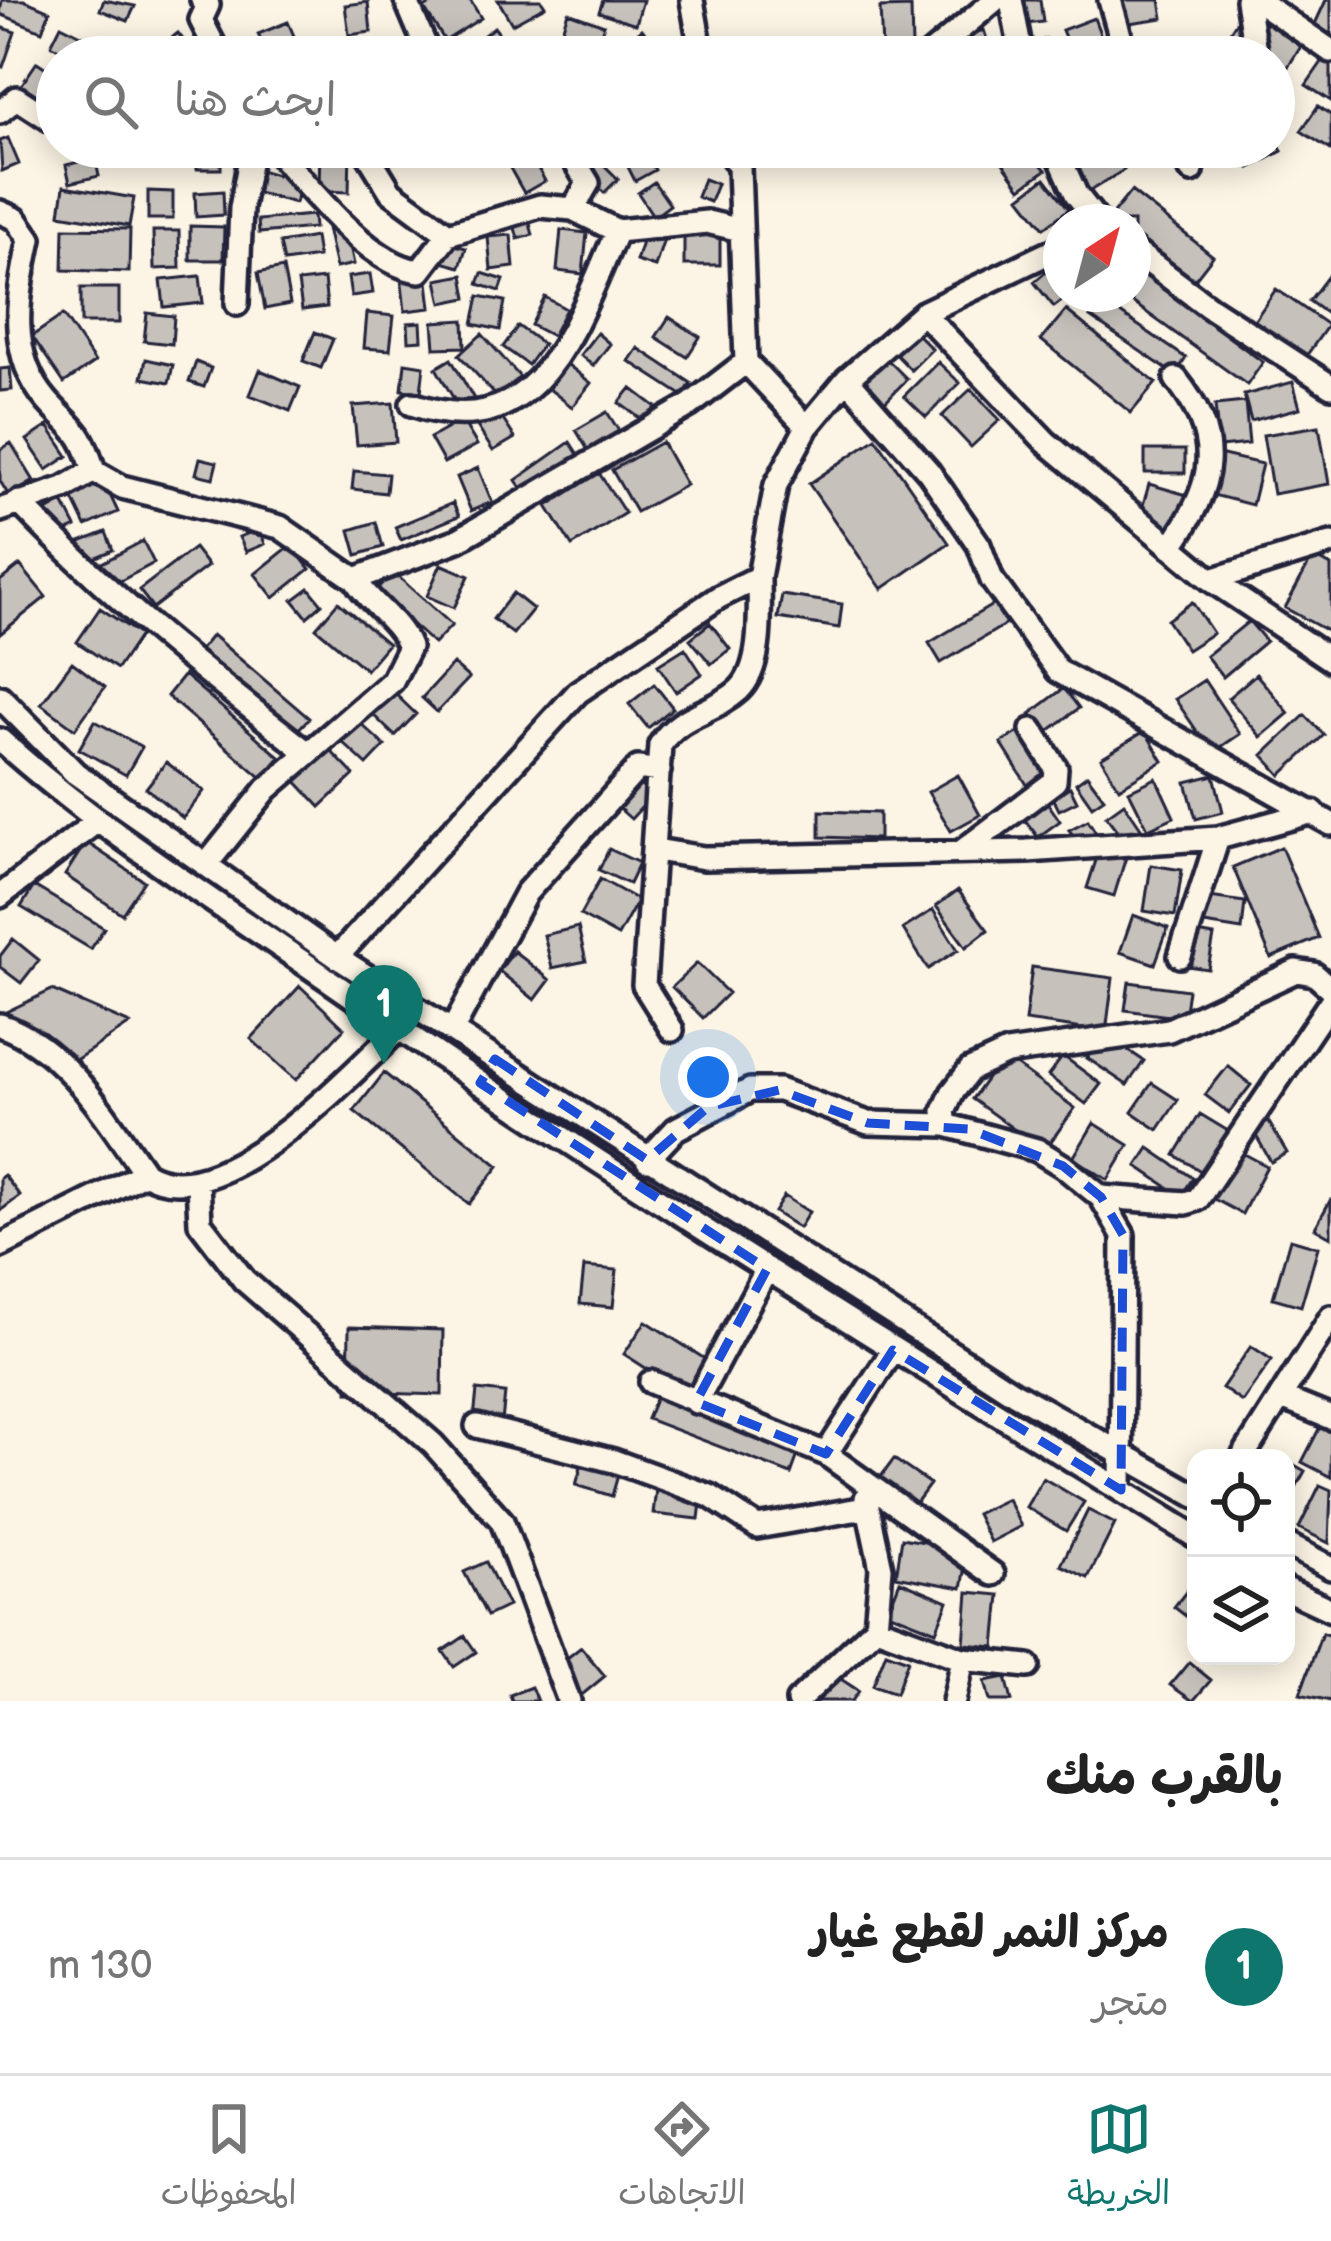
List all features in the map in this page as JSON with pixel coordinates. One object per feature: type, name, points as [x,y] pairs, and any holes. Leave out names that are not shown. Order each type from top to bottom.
[{"type":"street","points":[[202,0],[208,5],[201,20],[207,36]]},
{"type":"street","points":[[406,0],[421,36]]},
{"type":"street","points":[[692,0],[699,36]]},
{"type":"street","points":[[952,36],[995,0]]},
{"type":"street","points":[[1011,0],[1018,36]]},
{"type":"street","points":[[1110,0],[1120,36]]},
{"type":"street","points":[[1247,0],[1253,36]]},
{"type":"street","points":[[1257,0],[1331,51]]},
{"type":"street","points":[[0,112],[17,98],[36,110]]},
{"type":"street","points":[[237,304],[241,208],[248,168]]},
{"type":"street","points":[[292,168],[334,214],[402,269],[420,271],[448,234],[540,206],[573,209],[617,231],[707,221],[741,230]]},
{"type":"street","points":[[376,168],[391,192],[448,234]]},
{"type":"street","points":[[573,209],[589,183],[579,168]]},
{"type":"street","points":[[739,168],[746,362],[806,427]]},
{"type":"street","points":[[1064,168],[1084,204]]},
{"type":"street","points":[[1189,168],[1192,172]]},
{"type":"street","points":[[0,212],[16,219],[30,239],[15,314],[29,373],[48,401],[83,434],[94,471],[122,487],[280,527],[355,578],[365,598],[402,630],[409,647],[392,681],[267,789],[206,865]]},
{"type":"street","points":[[412,404],[445,416],[477,416],[516,398],[549,370],[571,338],[617,231]]},
{"type":"street","points":[[672,1030],[644,985],[660,745],[669,731],[737,692],[751,671],[760,619],[759,577],[776,485],[806,427],[847,379],[923,313],[1043,256]]},
{"type":"street","points":[[1151,263],[1327,387]]},
{"type":"street","points":[[923,313],[1015,413],[1171,548],[1210,580],[1331,659]]},
{"type":"street","points":[[355,578],[458,540],[690,405],[746,362]]},
{"type":"street","points":[[847,379],[929,472],[979,545],[992,580],[1058,671],[1322,818]]},
{"type":"street","points":[[1171,548],[1191,519],[1207,475],[1208,446],[1203,412],[1176,379]]},
{"type":"street","points":[[10,506],[64,488],[94,471]]},
{"type":"street","points":[[10,506],[166,643],[308,753]]},
{"type":"street","points":[[1210,580],[1331,543]]},
{"type":"street","points":[[337,957],[578,692],[719,597],[759,577]]},
{"type":"street","points":[[0,697],[75,773],[337,957],[1014,1393],[1187,1491]]},
{"type":"street","points":[[961,852],[1055,781],[1056,768],[1032,730]]},
{"type":"street","points":[[0,740],[96,822],[399,1029],[892,1350],[1187,1531]]},
{"type":"street","points":[[452,1031],[526,893],[638,768],[658,771]]},
{"type":"street","points":[[656,850],[704,858],[961,852],[1218,838],[1322,818]]},
{"type":"street","points":[[0,896],[96,822]]},
{"type":"street","points":[[1180,956],[1218,838]]},
{"type":"street","points":[[946,1125],[952,1093],[970,1070],[1007,1053],[1169,1030],[1296,971],[1315,974],[1331,989]]},
{"type":"street","points":[[1101,1197],[1186,1203],[1198,1199],[1331,1001]]},
{"type":"street","points":[[0,1025],[36,1045],[88,1091],[145,1173],[161,1183],[198,1182],[250,1159],[399,1029]]},
{"type":"street","points":[[480,1083],[495,1059]]},
{"type":"street","points":[[647,1160],[676,1129],[750,1090],[779,1090],[868,1123],[946,1125],[1037,1150],[1101,1197],[1123,1234],[1121,1490]]},
{"type":"street","points":[[0,1246],[145,1173]]},
{"type":"street","points":[[198,1182],[200,1222],[244,1280],[433,1444],[502,1522],[569,1701]]},
{"type":"street","points":[[696,1402],[767,1269]]},
{"type":"street","points":[[1248,1449],[1331,1317]]},
{"type":"street","points":[[826,1454],[892,1350]]},
{"type":"street","points":[[651,1382],[826,1454],[993,1574]]},
{"type":"street","points":[[1282,1398],[1331,1418]]},
{"type":"street","points":[[477,1426],[614,1461],[710,1496],[757,1527],[866,1508]]},
{"type":"street","points":[[798,1701],[876,1628],[880,1568],[866,1508],[872,1483]]},
{"type":"street","points":[[1295,1549],[1331,1568]]},
{"type":"street","points":[[1295,1593],[1331,1610]]},
{"type":"street","points":[[876,1628],[963,1659],[1028,1666]]},
{"type":"street","points":[[954,1701],[963,1659]]},
{"type":"highlighted area","points":[[495,1059],[647,1160],[708,1107],[779,1090],[868,1123],[969,1129],[1063,1166],[1101,1197],[1123,1235],[1121,1490],[893,1350],[826,1454],[696,1402],[767,1269],[480,1083]]},
{"type":"building","points":[[2,0],[24,0],[50,11],[42,31],[0,14]]},
{"type":"building","points":[[104,0],[135,6],[128,21],[100,10]]},
{"type":"building","points":[[438,0],[470,0],[481,18],[453,36],[442,36],[424,8]]},
{"type":"building","points":[[498,0],[541,0],[545,6],[512,24]]},
{"type":"building","points":[[603,0],[643,0],[636,24],[599,12]]},
{"type":"building","points":[[1014,0],[1040,0],[1043,22],[1017,25]]},
{"type":"building","points":[[1118,0],[1160,0],[1163,18],[1122,24]]},
{"type":"building","points":[[1326,0],[1331,0],[1331,34],[1314,26]]},
{"type":"building","points":[[368,2],[371,32],[349,35],[345,5]]},
{"type":"building","points":[[911,7],[912,36],[881,36],[880,8]]},
{"type":"building","points":[[1245,8],[1288,36],[1227,36]]},
{"type":"building","points":[[568,12],[604,25],[600,36],[561,33]]},
{"type":"building","points":[[1094,18],[1101,36],[1064,36],[1062,30]]},
{"type":"building","points":[[288,22],[294,36],[259,36]]},
{"type":"building","points":[[61,25],[83,36],[56,36]]},
{"type":"building","points":[[0,27],[15,32],[3,67],[0,65]]},
{"type":"building","points":[[1324,59],[1331,64],[1331,101],[1306,85]]},
{"type":"building","points":[[36,63],[36,106],[16,93]]},
{"type":"building","points":[[1318,106],[1331,115],[1331,150],[1301,131]]},
{"type":"building","points":[[8,138],[19,164],[2,171],[0,141]]},
{"type":"building","points":[[67,168],[97,168],[99,176],[70,183]]},
{"type":"building","points":[[320,168],[350,168],[349,192],[319,191]]},
{"type":"building","points":[[510,168],[538,168],[545,181],[524,193]]},
{"type":"building","points":[[591,168],[607,168],[618,179],[604,193],[585,174]]},
{"type":"building","points":[[628,168],[654,168],[655,170],[635,181]]},
{"type":"building","points":[[1007,168],[1046,170],[1021,188]]},
{"type":"building","points":[[1073,168],[1123,168],[1124,170],[1088,192]]},
{"type":"building","points":[[256,169],[301,182],[295,203],[250,191]]},
{"type":"building","points":[[1045,178],[1065,204],[1043,204],[1043,227],[1020,197]]},
{"type":"building","points":[[704,179],[717,184],[710,202],[697,197]]},
{"type":"building","points":[[654,182],[670,205],[654,217],[638,193]]},
{"type":"building","points":[[64,186],[134,198],[129,226],[60,214]]},
{"type":"building","points":[[148,191],[173,192],[173,219],[148,219]]},
{"type":"building","points":[[223,191],[224,215],[196,217],[195,193]]},
{"type":"building","points":[[1131,191],[1147,204],[1121,204]]},
{"type":"building","points":[[1151,207],[1213,256],[1189,287],[1151,257]]},
{"type":"building","points":[[526,209],[533,235],[518,239],[511,213]]},
{"type":"building","points":[[313,215],[314,228],[259,233],[258,220]]},
{"type":"building","points":[[648,223],[667,230],[655,267],[636,261]]},
{"type":"building","points":[[684,223],[720,223],[720,265],[684,265]]},
{"type":"building","points":[[345,224],[354,264],[336,268],[327,228]]},
{"type":"building","points":[[190,226],[224,227],[223,260],[190,260]]},
{"type":"building","points":[[64,228],[130,229],[129,272],[63,270]]},
{"type":"building","points":[[561,230],[587,233],[583,274],[557,271]]},
{"type":"building","points":[[153,231],[179,231],[180,268],[154,269]]},
{"type":"building","points":[[511,235],[514,267],[491,270],[488,237]]},
{"type":"building","points":[[315,237],[318,257],[284,262],[280,243]]},
{"type":"building","points":[[444,242],[466,248],[460,267],[438,261]]},
{"type":"building","points":[[283,268],[290,304],[265,309],[258,273]]},
{"type":"building","points":[[1331,272],[1331,317],[1309,301]]},
{"type":"building","points":[[427,273],[431,308],[405,311],[401,276]]},
{"type":"building","points":[[482,273],[504,280],[500,291],[478,284]]},
{"type":"building","points":[[370,274],[373,293],[351,296],[348,277]]},
{"type":"building","points":[[463,275],[467,298],[442,303],[437,280]]},
{"type":"building","points":[[200,276],[203,303],[164,307],[161,280]]},
{"type":"building","points":[[324,279],[327,307],[302,310],[298,282]]},
{"type":"building","points":[[1151,280],[1263,362],[1247,385],[1146,312],[1151,312]]},
{"type":"building","points":[[81,288],[119,288],[119,323],[81,323]]},
{"type":"building","points":[[1276,289],[1328,325],[1302,362],[1250,327]]},
{"type":"building","points":[[479,296],[505,301],[500,330],[473,324]]},
{"type":"building","points":[[545,297],[566,309],[552,336],[531,325]]},
{"type":"building","points":[[1068,312],[1156,383],[1131,413],[1041,340]]},
{"type":"building","points":[[1093,312],[1119,312],[1186,358],[1175,375],[1090,317]]},
{"type":"building","points":[[147,313],[174,316],[172,344],[144,341]]},
{"type":"building","points":[[367,313],[394,316],[390,350],[364,348]]},
{"type":"building","points":[[63,315],[95,362],[64,383],[32,336]]},
{"type":"building","points":[[669,317],[700,337],[687,357],[656,337]]},
{"type":"building","points":[[464,320],[465,347],[435,348],[433,322]]},
{"type":"building","points":[[421,322],[422,340],[409,341],[408,323]]},
{"type":"building","points":[[518,326],[543,344],[528,365],[503,347]]},
{"type":"building","points":[[909,326],[932,349],[911,370],[888,346]]},
{"type":"building","points":[[315,332],[333,339],[321,368],[303,361]]},
{"type":"building","points":[[597,333],[610,344],[593,366],[580,355]]},
{"type":"building","points":[[482,334],[520,377],[497,397],[459,355]]},
{"type":"building","points":[[871,343],[907,379],[875,412],[839,376]]},
{"type":"building","points":[[638,348],[691,383],[683,396],[629,361]]},
{"type":"building","points":[[146,359],[173,365],[169,383],[142,378]]},
{"type":"building","points":[[451,359],[474,399],[459,408],[436,368]]},
{"type":"building","points":[[563,361],[591,383],[572,407],[544,385]]},
{"type":"building","points":[[196,362],[211,368],[204,387],[189,382]]},
{"type":"building","points":[[938,362],[960,383],[926,417],[904,396]]},
{"type":"building","points":[[405,363],[424,366],[421,392],[402,390]]},
{"type":"building","points":[[10,368],[12,390],[0,391],[0,369]]},
{"type":"building","points":[[260,370],[300,387],[290,411],[250,395]]},
{"type":"building","points":[[1293,382],[1300,408],[1251,421],[1244,395]]},
{"type":"building","points":[[631,388],[656,407],[645,422],[619,403]]},
{"type":"building","points":[[971,389],[1000,420],[971,447],[942,416]]},
{"type":"building","points":[[490,400],[515,438],[493,451],[469,414]]},
{"type":"building","points":[[1245,402],[1249,444],[1219,447],[1215,405]]},
{"type":"building","points":[[393,403],[396,442],[357,445],[353,406]]},
{"type":"building","points":[[607,412],[619,431],[588,450],[576,430]]},
{"type":"building","points":[[462,420],[477,445],[444,463],[430,438]]},
{"type":"building","points":[[48,426],[68,456],[47,470],[27,440]]},
{"type":"building","points":[[1319,426],[1329,484],[1273,494],[1263,435]]},
{"type":"building","points":[[876,438],[949,543],[882,589],[809,484]]},
{"type":"building","points":[[570,442],[583,462],[529,499],[516,480]]},
{"type":"building","points":[[662,442],[686,485],[636,512],[612,470]]},
{"type":"building","points":[[11,443],[34,481],[9,496],[0,481],[0,450]]},
{"type":"building","points":[[1145,450],[1185,450],[1185,473],[1145,473]]},
{"type":"building","points":[[1219,454],[1262,464],[1252,505],[1209,494]]},
{"type":"building","points":[[200,458],[217,462],[213,478],[196,474]]},
{"type":"building","points":[[478,468],[492,502],[471,511],[457,477]]},
{"type":"building","points":[[354,471],[388,474],[386,493],[352,489]]},
{"type":"building","points":[[599,473],[625,513],[572,546],[547,506]]},
{"type":"building","points":[[103,480],[118,512],[86,526],[71,495]]},
{"type":"building","points":[[1149,484],[1187,495],[1177,530],[1139,519]]},
{"type":"building","points":[[63,502],[76,527],[58,536],[45,512]]},
{"type":"building","points":[[453,503],[459,516],[401,540],[395,527]]},
{"type":"building","points":[[376,522],[383,547],[357,555],[350,530]]},
{"type":"building","points":[[259,529],[265,544],[246,552],[239,537]]},
{"type":"building","points":[[106,532],[113,550],[87,561],[80,542]]},
{"type":"building","points":[[143,541],[154,563],[111,586],[100,564]]},
{"type":"building","points":[[291,545],[310,569],[274,598],[255,574]]},
{"type":"building","points":[[194,548],[208,566],[153,608],[139,590]]},
{"type":"building","points":[[1313,556],[1331,566],[1331,633],[1285,608]]},
{"type":"building","points":[[441,564],[469,576],[454,608],[427,596]]},
{"type":"building","points":[[20,565],[46,597],[0,634],[0,581]]},
{"type":"building","points":[[393,572],[452,625],[434,644],[375,591]]},
{"type":"building","points":[[309,588],[322,604],[307,617],[293,600]]},
{"type":"building","points":[[513,593],[533,609],[513,634],[493,619]]},
{"type":"building","points":[[782,595],[842,604],[839,628],[778,618]]},
{"type":"building","points":[[338,602],[388,644],[366,670],[316,628]]},
{"type":"building","points":[[1192,602],[1213,633],[1187,650],[1167,620]]},
{"type":"building","points":[[994,604],[1006,624],[941,663],[929,643]]},
{"type":"building","points":[[100,608],[140,635],[117,669],[77,642]]},
{"type":"building","points":[[1249,621],[1266,641],[1223,677],[1206,656]]},
{"type":"building","points":[[710,623],[730,649],[711,664],[690,639]]},
{"type":"building","points":[[212,635],[309,718],[295,733],[199,651]]},
{"type":"building","points":[[685,648],[702,674],[676,692],[658,665]]},
{"type":"building","points":[[72,662],[105,687],[75,729],[41,704]]},
{"type":"building","points":[[453,664],[469,678],[437,712],[422,698]]},
{"type":"building","points":[[1256,674],[1289,713],[1261,737],[1228,698]]},
{"type":"building","points":[[184,675],[280,757],[262,778],[167,696]]},
{"type":"building","points":[[1204,680],[1240,734],[1212,753],[1175,699]]},
{"type":"building","points":[[654,684],[673,708],[648,728],[629,704]]},
{"type":"building","points":[[388,687],[416,714],[395,736],[367,709]]},
{"type":"building","points":[[1064,688],[1079,708],[1045,734],[1030,714]]},
{"type":"building","points":[[1305,715],[1324,735],[1281,775],[1263,755]]},
{"type":"building","points":[[95,721],[142,747],[126,775],[79,749]]},
{"type":"building","points":[[358,721],[385,746],[367,765],[340,740]]},
{"type":"building","points":[[1024,729],[1052,773],[1029,788],[1001,743]]},
{"type":"building","points":[[1145,731],[1163,761],[1119,788],[1101,758]]},
{"type":"building","points":[[326,746],[354,775],[320,807],[293,778]]},
{"type":"building","points":[[166,762],[204,791],[183,818],[146,788]]},
{"type":"building","points":[[958,775],[980,815],[951,831],[928,792]]},
{"type":"building","points":[[1087,775],[1104,798],[1092,806],[1076,783]]},
{"type":"building","points":[[1214,775],[1223,812],[1196,819],[1186,782]]},
{"type":"building","points":[[1156,778],[1174,817],[1148,829],[1129,791]]},
{"type":"building","points":[[634,780],[652,796],[631,819],[613,803]]},
{"type":"building","points":[[1070,787],[1077,801],[1059,810],[1052,796]]},
{"type":"building","points":[[1047,802],[1060,821],[1038,837],[1024,819]]},
{"type":"building","points":[[1124,803],[1141,828],[1124,840],[1106,816]]},
{"type":"building","points":[[820,811],[879,813],[879,839],[820,837]]},
{"type":"building","points":[[1088,820],[1098,836],[1082,845],[1069,830]]},
{"type":"building","points":[[86,842],[144,881],[122,914],[65,875]]},
{"type":"building","points":[[1281,847],[1319,938],[1271,958],[1233,867]]},
{"type":"building","points":[[1100,848],[1126,857],[1114,896],[1087,888]]},
{"type":"building","points":[[609,849],[639,863],[629,884],[599,870]]},
{"type":"building","points":[[1151,865],[1182,870],[1175,916],[1144,911]]},
{"type":"building","points":[[600,879],[638,900],[618,936],[580,915]]},
{"type":"building","points":[[34,886],[104,928],[91,949],[21,907]]},
{"type":"building","points":[[958,890],[988,930],[966,947],[936,906]]},
{"type":"building","points":[[1202,896],[1245,902],[1242,930],[1198,923]]},
{"type":"building","points":[[933,910],[958,950],[928,969],[903,929]]},
{"type":"building","points":[[1133,915],[1168,928],[1155,964],[1120,952]]},
{"type":"building","points":[[578,927],[586,961],[552,968],[544,935]]},
{"type":"building","points":[[1192,932],[1214,936],[1208,969],[1187,966]]},
{"type":"building","points":[[13,939],[39,960],[21,983],[0,967],[0,956]]},
{"type":"building","points":[[514,951],[550,980],[535,1000],[499,971]]},
{"type":"building","points":[[697,963],[728,993],[703,1018],[672,987]]},
{"type":"building","points":[[1032,967],[1113,978],[1106,1032],[1025,1021]]},
{"type":"building","points":[[1129,982],[1188,990],[1184,1018],[1125,1010]]},
{"type":"building","points":[[300,986],[344,1028],[296,1080],[251,1039]]},
{"type":"building","points":[[52,990],[130,1024],[74,1061],[6,1012]]},
{"type":"building","points":[[1104,1034],[1144,1061],[1127,1085],[1087,1058]]},
{"type":"building","points":[[1003,1056],[1075,1108],[1044,1151],[972,1099]]},
{"type":"building","points":[[1063,1056],[1101,1084],[1086,1104],[1048,1076]]},
{"type":"building","points":[[1228,1066],[1251,1085],[1229,1113],[1205,1095]]},
{"type":"building","points":[[384,1073],[499,1166],[469,1204],[354,1111]]},
{"type":"building","points":[[1152,1083],[1178,1100],[1158,1130],[1132,1112]]},
{"type":"building","points":[[1200,1114],[1233,1134],[1207,1175],[1175,1155]]},
{"type":"building","points":[[1267,1119],[1287,1153],[1271,1162],[1251,1127]]},
{"type":"building","points":[[1094,1123],[1129,1145],[1108,1180],[1073,1158]]},
{"type":"building","points":[[1149,1148],[1193,1178],[1181,1196],[1137,1166]]},
{"type":"building","points":[[1237,1150],[1267,1166],[1242,1214],[1212,1198]]},
{"type":"building","points":[[4,1175],[20,1196],[0,1211],[0,1178]]},
{"type":"building","points":[[784,1196],[809,1212],[799,1228],[774,1212]]},
{"type":"building","points":[[1331,1199],[1331,1237],[1315,1228]]},
{"type":"building","points":[[1290,1239],[1318,1247],[1301,1306],[1273,1298]]},
{"type":"building","points":[[584,1267],[617,1270],[613,1307],[580,1304]]},
{"type":"building","points":[[646,1321],[708,1361],[686,1394],[624,1354]]},
{"type":"building","points":[[349,1327],[443,1330],[442,1395],[348,1392]]},
{"type":"building","points":[[1251,1346],[1272,1360],[1242,1402],[1222,1388]]},
{"type":"building","points":[[477,1390],[505,1393],[502,1422],[474,1419]]},
{"type":"building","points":[[656,1397],[799,1452],[791,1474],[647,1419]]},
{"type":"building","points":[[1320,1427],[1331,1432],[1331,1477],[1302,1462]]},
{"type":"building","points":[[894,1459],[930,1484],[913,1507],[877,1482]]},
{"type":"building","points":[[582,1464],[618,1475],[612,1496],[576,1485]]},
{"type":"building","points":[[1295,1465],[1305,1471],[1295,1489]]},
{"type":"building","points":[[1043,1478],[1084,1502],[1066,1531],[1026,1507]]},
{"type":"building","points":[[1320,1485],[1331,1490],[1329,1543],[1299,1528]]},
{"type":"building","points":[[656,1489],[702,1494],[699,1519],[653,1514]]},
{"type":"building","points":[[1007,1499],[1021,1526],[990,1542],[976,1514]]},
{"type":"building","points":[[1088,1510],[1115,1524],[1088,1578],[1061,1565]]},
{"type":"building","points":[[902,1538],[969,1550],[962,1588],[896,1576]]},
{"type":"building","points":[[486,1562],[508,1606],[487,1616],[464,1572]]},
{"type":"building","points":[[900,1581],[948,1601],[936,1631],[888,1612]]},
{"type":"building","points":[[1187,1590],[1187,1617],[1174,1607]]},
{"type":"building","points":[[968,1592],[1000,1595],[995,1647],[964,1644]]},
{"type":"building","points":[[1322,1633],[1331,1636],[1331,1701],[1300,1694]]},
{"type":"building","points":[[465,1636],[476,1652],[454,1667],[443,1651]]},
{"type":"building","points":[[581,1647],[605,1676],[577,1699],[552,1670]]},
{"type":"building","points":[[886,1652],[908,1660],[896,1693],[873,1685]]},
{"type":"building","points":[[1187,1664],[1211,1680],[1193,1701],[1170,1685]]},
{"type":"building","points":[[827,1670],[859,1691],[852,1701],[806,1701]]},
{"type":"building","points":[[1006,1677],[1012,1701],[990,1701],[985,1681]]},
{"type":"building","points":[[531,1687],[537,1701],[512,1701],[510,1695]]},
{"type":"place","name":"مركز النمر لقطع غيار","points":[[384,1064]]}]
